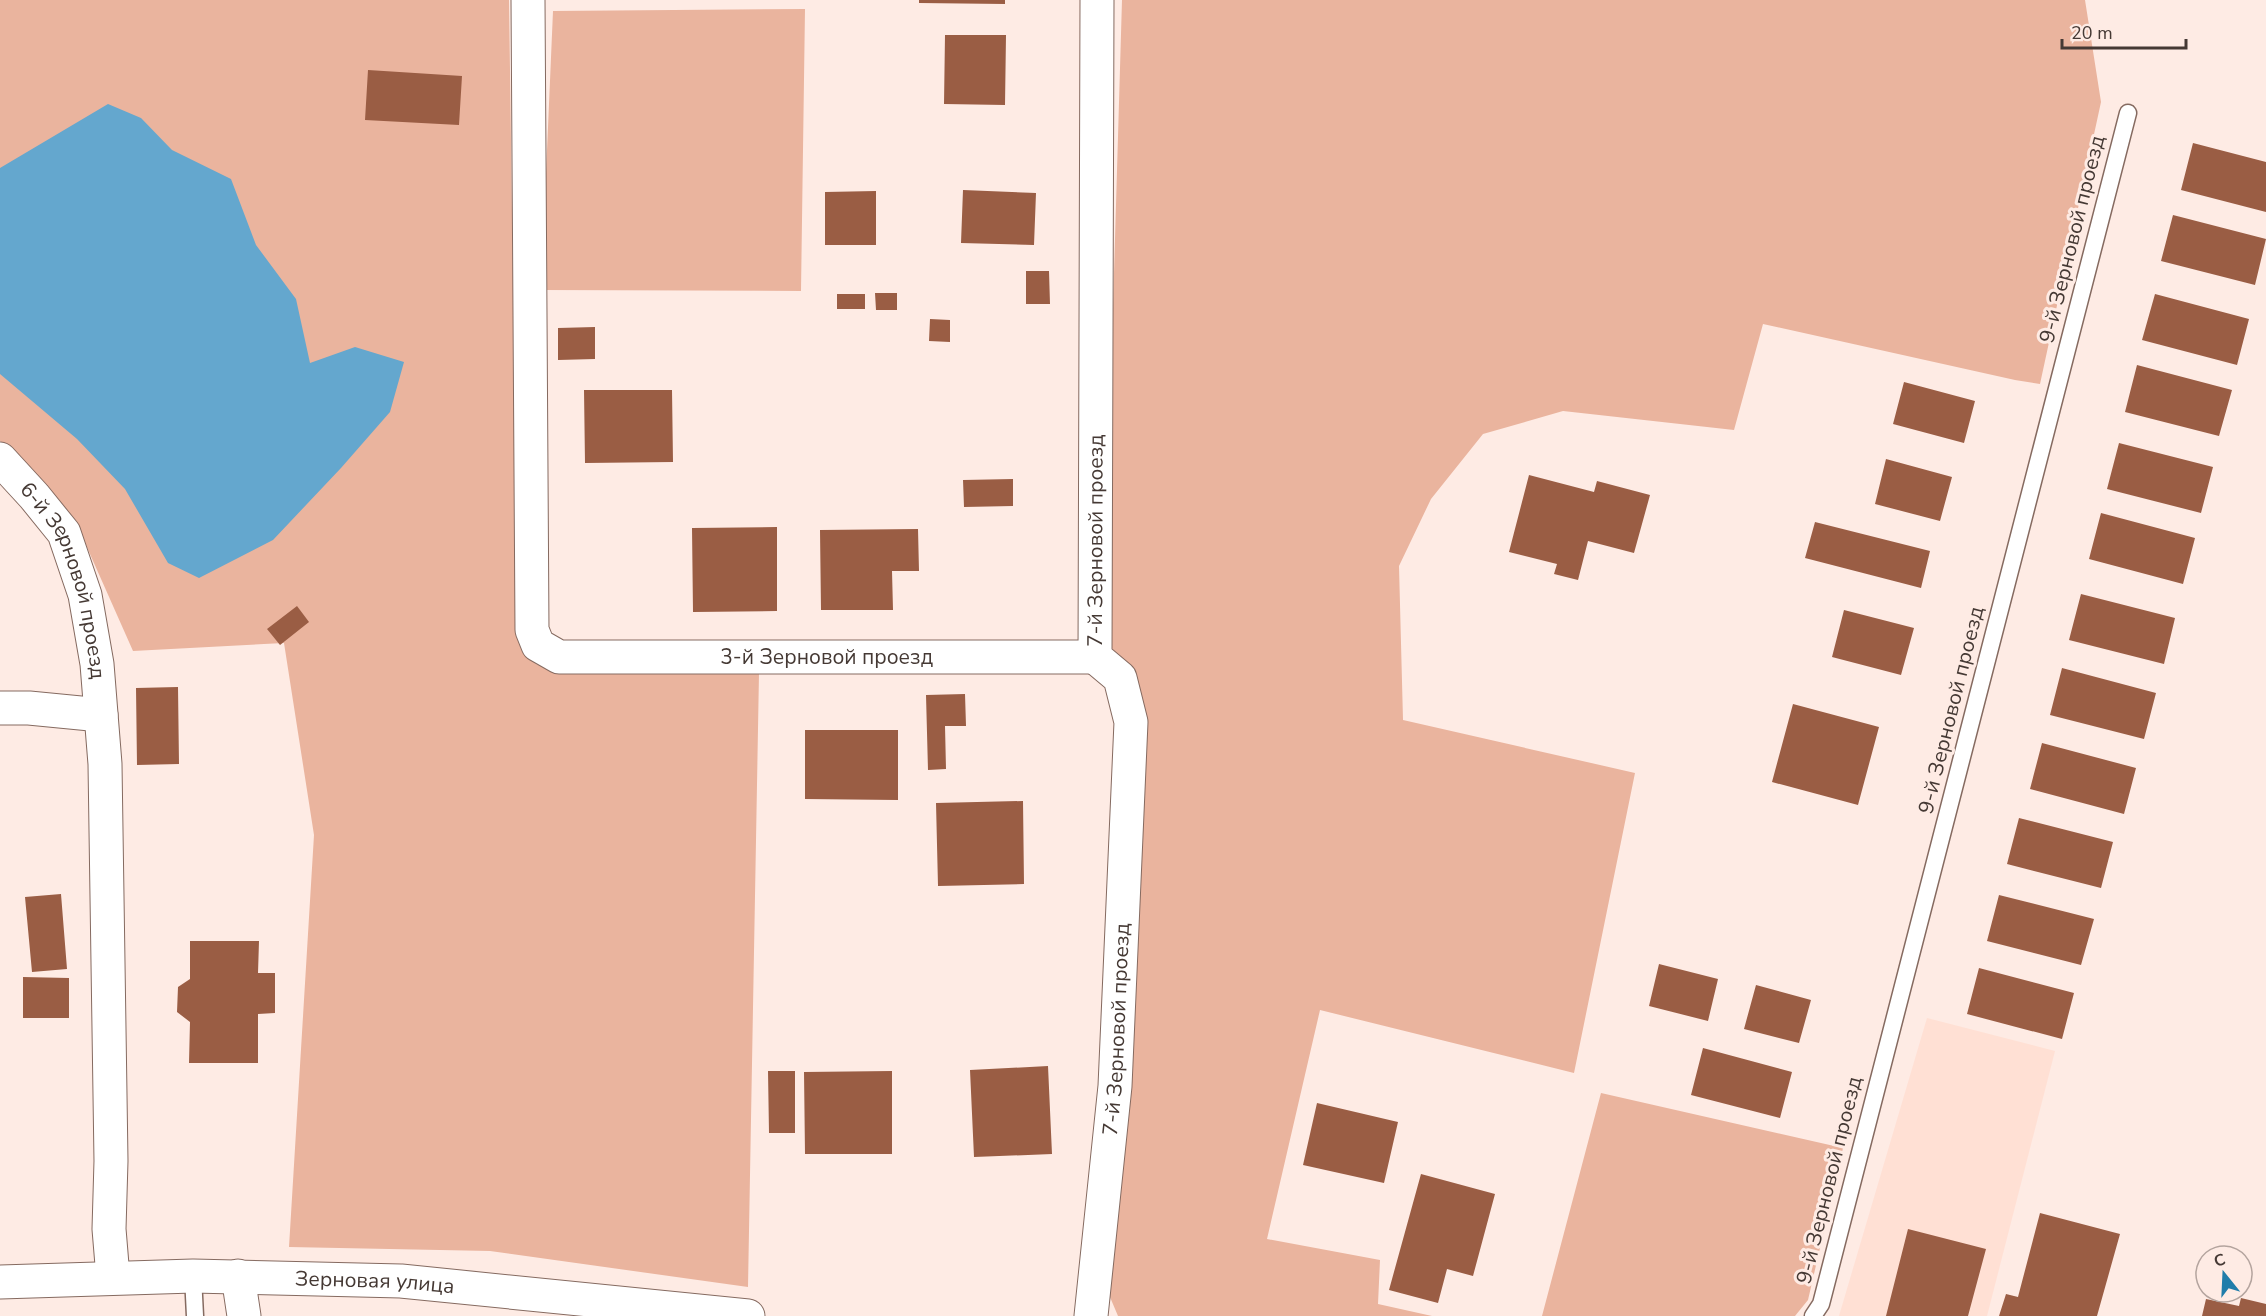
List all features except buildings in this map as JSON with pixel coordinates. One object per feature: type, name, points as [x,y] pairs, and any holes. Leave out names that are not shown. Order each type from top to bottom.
[{"type":"street","name":"3-й Зерновой проезд","points":[[528,0],[532,630],[538,645],[559,657],[1095,657]]},
{"type":"street","name":"7-й Зерновой проезд","points":[[1091,1316],[1115,1086],[1131,722],[1120,678],[1095,657],[1097,0]]},
{"type":"street","name":"6-й Зерновой проезд","points":[[0,459],[64,533],[86,596],[97,664],[105,764],[111,1161],[109,1229],[113,1277]]},
{"type":"street","points":[[0,708],[29,708],[101,715]]},
{"type":"street","name":"Зерновая улица","points":[[0,1282],[193,1276],[401,1281],[748,1316]]},
{"type":"street","points":[[238,1276],[244,1316]]},
{"type":"lane","name":"9-й Зерновой проезд","points":[[1813,1316],[1821,1304],[2128,113]]},
{"type":"lane","points":[[193,1276],[195,1316]]},
{"type":"shaded area","points":[[0,0],[509,0],[518,632],[536,664],[560,673],[759,673],[748,1287],[490,1251],[289,1247],[314,835],[284,643],[133,651],[78,527],[0,441]]},
{"type":"shaded area","points":[[1122,0],[2085,0],[2101,102],[2040,384],[1763,324],[1734,430],[1563,411],[1483,434],[1431,499],[1399,566],[1403,720],[1635,773],[1574,1073],[1320,1010],[1267,1239],[1380,1260],[1378,1304],[1432,1316],[1118,1316],[1107,1290],[1129,1083],[1147,718],[1131,670],[1109,649],[1111,376]]},
{"type":"shaded area","points":[[805,9],[801,291],[541,290],[553,11]]},
{"type":"shaded area","points":[[1927,1018],[2055,1051],[1987,1316],[1839,1316]]},
{"type":"shaded area","points":[[1601,1093],[1843,1148],[1808,1300],[1795,1316],[1542,1316]]},
{"type":"water","points":[[108,104],[141,118],[172,150],[231,179],[256,245],[296,299],[310,363],[355,347],[404,362],[390,412],[273,540],[199,578],[168,563],[125,489],[77,439],[0,374],[0,168]]}]
